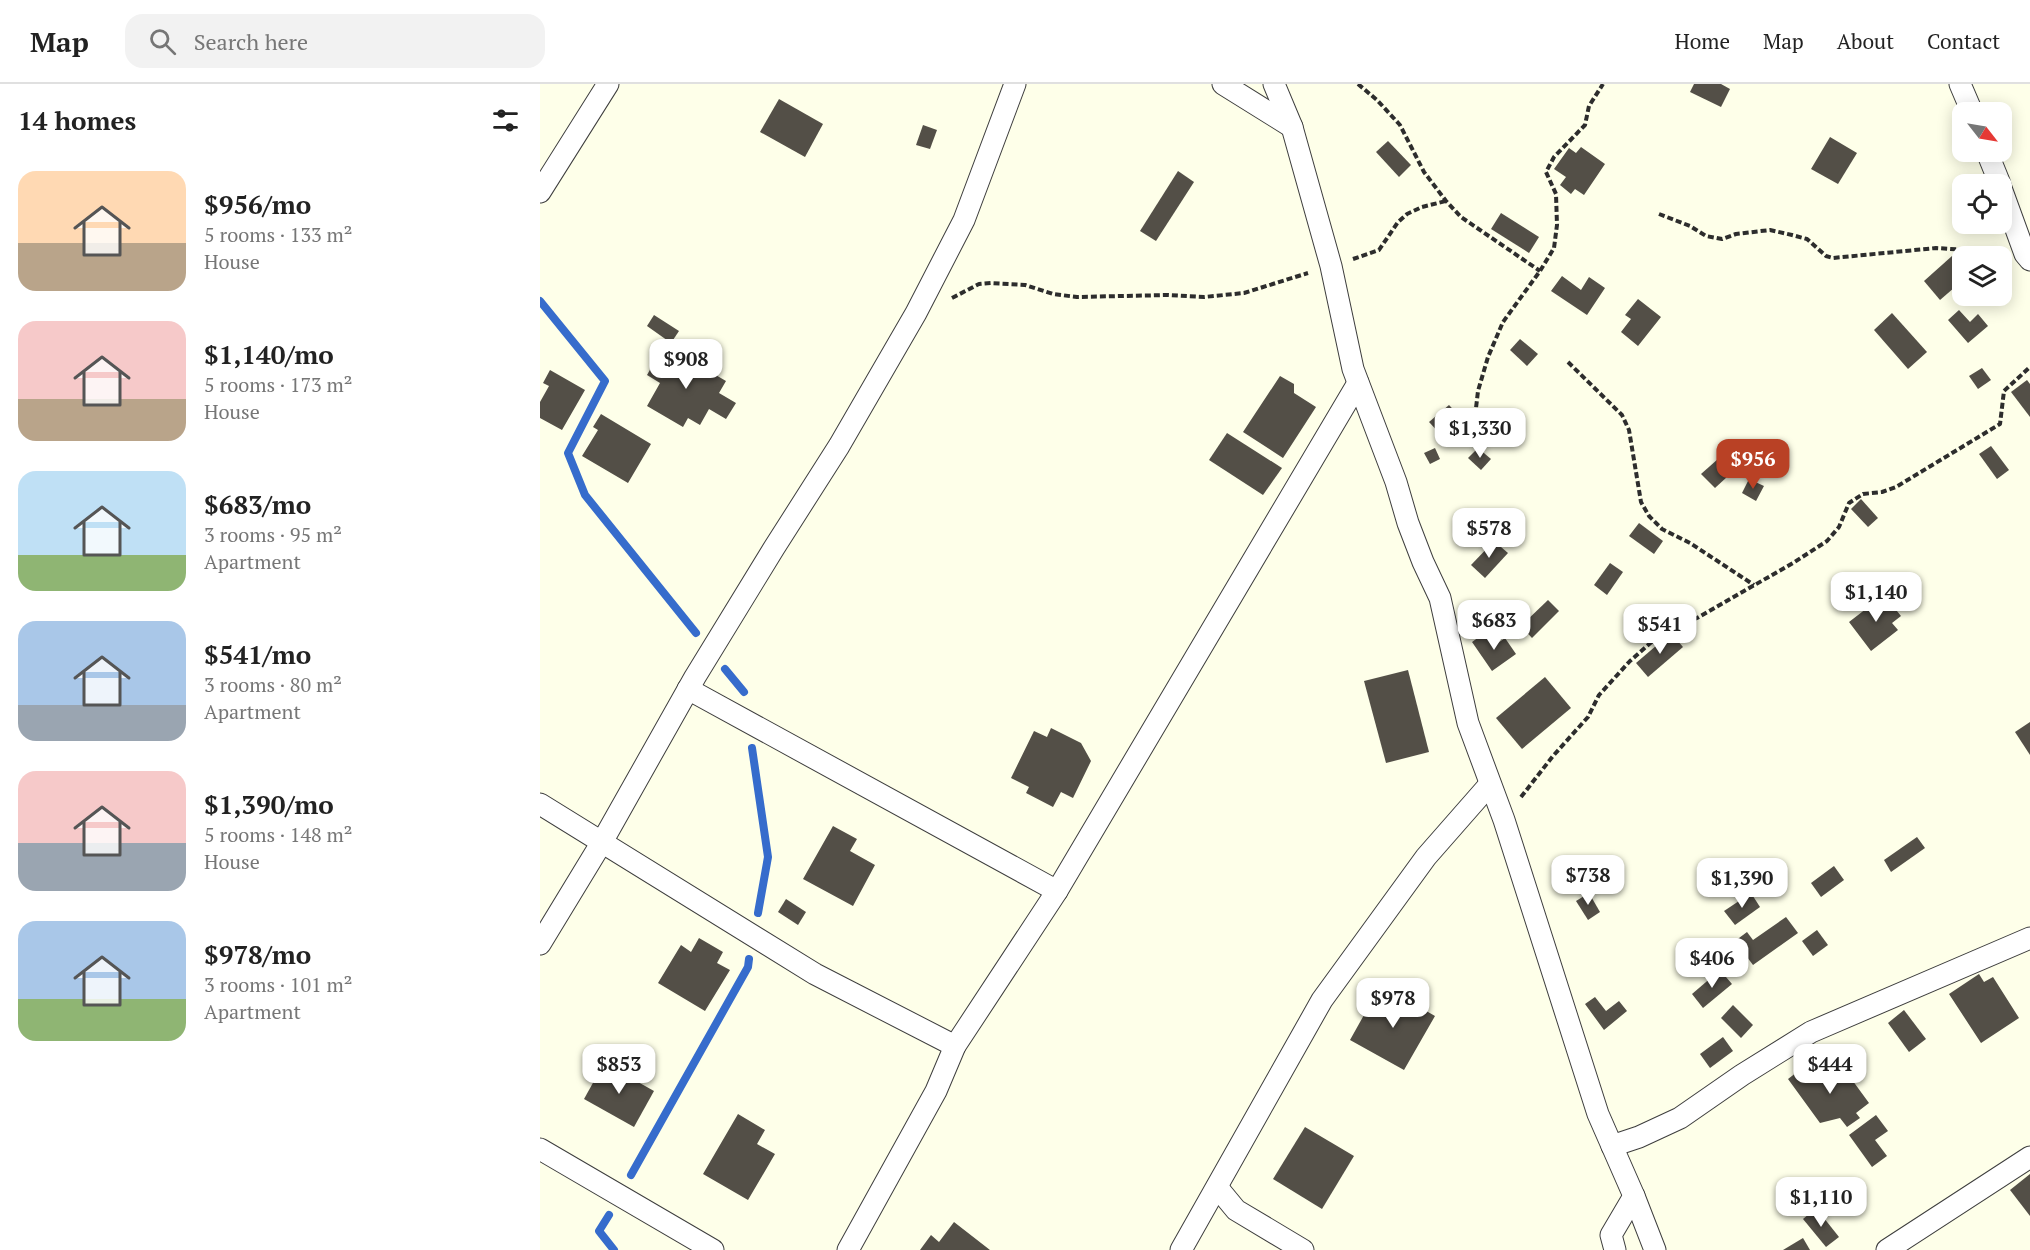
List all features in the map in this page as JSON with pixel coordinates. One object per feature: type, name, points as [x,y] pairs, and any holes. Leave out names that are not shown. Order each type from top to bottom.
[{"type":"street","points":[[540,192],[608,84]]},
{"type":"street","points":[[540,944],[602,842],[688,689],[839,446],[916,313],[964,220],[1015,84]]},
{"type":"street","points":[[1223,84],[1292,127]]},
{"type":"street","points":[[1274,84],[1292,127],[1331,266],[1353,369],[1396,482],[1419,552],[1440,598],[1468,723],[1504,820],[1598,1114],[1655,1250]]},
{"type":"street","points":[[1960,84],[1968,102]]},
{"type":"street","points":[[2012,218],[2027,257]]},
{"type":"street","points":[[848,1250],[936,1091],[955,1046],[1057,891],[1358,383]]},
{"type":"street","points":[[688,689],[1057,891]]},
{"type":"street","points":[[1181,1250],[1322,1000],[1426,857],[1490,784]]},
{"type":"street","points":[[540,804],[815,974],[955,1046]]},
{"type":"street","points":[[1612,1146],[1639,1137],[1680,1118],[1742,1075],[1811,1032],[2030,938]]},
{"type":"street","points":[[540,1149],[714,1250]]},
{"type":"street","points":[[1887,1250],[2030,1157]]},
{"type":"street","points":[[1217,1187],[1236,1210],[1304,1250]]},
{"type":"street","points":[[1615,1250],[1611,1235],[1634,1196]]},
{"type":"path","points":[[1358,84],[1377,100],[1400,125],[1424,172],[1461,217],[1540,271]]},
{"type":"path","points":[[1474,425],[1478,391],[1503,322],[1554,248],[1557,225],[1556,194],[1546,172],[1554,157],[1585,125],[1589,106],[1603,84]]},
{"type":"path","points":[[916,313],[943,303],[979,284],[991,282],[1025,285],[1053,294],[1077,297],[1168,295],[1204,297],[1244,293],[1377,252],[1398,222],[1407,214],[1422,207],[1446,201]]},
{"type":"path","points":[[1659,214],[1690,226],[1706,236],[1722,238],[1770,230],[1807,239],[1826,256],[1833,258],[1936,248],[2027,257]]},
{"type":"path","points":[[1568,362],[1622,415],[1629,430],[1641,502],[1649,516],[1662,529],[1689,543],[1754,585]]},
{"type":"path","points":[[1504,820],[1552,756],[1588,717],[1599,695],[1630,661],[1664,631],[1697,618],[1827,541],[1839,527],[1849,503],[1863,494],[1882,492],[1896,487],[2000,424],[2004,391],[2030,367]]},
{"type":"building","points":[[1694,84],[1721,84],[1730,89],[1721,107],[1690,92]]},
{"type":"building","points":[[779,99],[823,124],[805,157],[760,132]]},
{"type":"building","points":[[923,125],[937,130],[930,149],[916,145]]},
{"type":"building","points":[[1830,137],[1857,153],[1838,184],[1811,169]]},
{"type":"building","points":[[1388,141],[1411,165],[1399,177],[1376,152]]},
{"type":"building","points":[[1581,147],[1605,164],[1584,195],[1575,189],[1571,194],[1560,185],[1566,177],[1554,169],[1569,148],[1576,153]]},
{"type":"building","points":[[1178,171],[1194,182],[1156,241],[1140,231]]},
{"type":"building","points":[[1501,213],[1539,237],[1529,253],[1491,229]]},
{"type":"building","points":[[1952,256],[1952,290],[1940,300],[1924,281]]},
{"type":"building","points":[[1562,276],[1581,290],[1589,277],[1605,288],[1587,315],[1551,291]]},
{"type":"building","points":[[1638,299],[1661,317],[1638,346],[1621,332],[1631,319],[1625,315]]},
{"type":"building","points":[[1959,310],[1970,322],[1978,314],[1988,326],[1968,343],[1948,320]]},
{"type":"building","points":[[1892,313],[1927,352],[1908,369],[1874,330]]},
{"type":"building","points":[[654,315],[679,331],[671,343],[647,326]]},
{"type":"building","points":[[1520,339],[1538,354],[1527,366],[1510,350]]},
{"type":"building","points":[[664,345],[726,381],[719,393],[736,403],[726,419],[709,409],[700,425],[688,418],[683,427],[647,406],[660,383],[647,375]]},
{"type":"building","points":[[1982,368],[1991,380],[1978,389],[1969,376]]},
{"type":"building","points":[[550,370],[585,390],[562,430],[540,418],[540,402],[549,386],[543,383]]},
{"type":"building","points":[[1280,376],[1294,384],[1294,393],[1316,407],[1283,458],[1243,432]]},
{"type":"building","points":[[2027,380],[2030,384],[2030,417],[2011,392]]},
{"type":"building","points":[[1449,405],[1462,419],[1442,436],[1429,422]]},
{"type":"building","points":[[601,414],[651,444],[628,483],[582,456],[598,430],[593,427]]},
{"type":"building","points":[[1227,433],[1282,468],[1263,495],[1209,460]]},
{"type":"building","points":[[1991,446],[2009,470],[1997,479],[1979,454]]},
{"type":"building","points":[[1435,448],[1440,459],[1430,464],[1424,453]]},
{"type":"building","points":[[1478,448],[1491,459],[1481,470],[1468,458]]},
{"type":"building","points":[[1727,451],[1740,465],[1715,488],[1701,474]]},
{"type":"building","points":[[1749,479],[1764,486],[1756,501],[1742,493]]},
{"type":"building","points":[[1861,499],[1878,518],[1868,527],[1851,509]]},
{"type":"building","points":[[1639,523],[1663,541],[1654,554],[1629,536]]},
{"type":"building","points":[[1494,541],[1508,553],[1485,578],[1471,565]]},
{"type":"building","points":[[1610,563],[1623,572],[1607,595],[1594,585]]},
{"type":"building","points":[[1884,595],[1901,616],[1892,623],[1898,630],[1871,651],[1849,622]]},
{"type":"building","points":[[1548,600],[1559,611],[1532,638],[1521,626]]},
{"type":"building","points":[[1486,632],[1495,645],[1505,638],[1516,654],[1492,671],[1472,642]]},
{"type":"building","points":[[1671,633],[1683,647],[1648,677],[1636,663]]},
{"type":"building","points":[[1408,670],[1429,752],[1386,763],[1364,681]]},
{"type":"building","points":[[1545,677],[1571,708],[1522,749],[1496,718]]},
{"type":"building","points":[[2030,722],[2030,755],[2015,732]]},
{"type":"building","points":[[1051,728],[1081,743],[1091,761],[1073,798],[1061,792],[1053,807],[1026,793],[1029,787],[1011,778],[1034,731],[1047,737]]},
{"type":"building","points":[[833,826],[857,839],[850,851],[875,865],[853,906],[803,879]]},
{"type":"building","points":[[1917,837],[1925,848],[1891,872],[1884,860]]},
{"type":"building","points":[[1834,866],[1844,880],[1821,897],[1811,883]]},
{"type":"building","points":[[1589,893],[1600,912],[1588,920],[1576,901]]},
{"type":"building","points":[[1751,893],[1760,907],[1735,925],[1724,911]]},
{"type":"building","points":[[786,899],[806,912],[798,925],[778,912]]},
{"type":"building","points":[[1786,917],[1798,933],[1753,965],[1735,941],[1747,932],[1753,940]]},
{"type":"building","points":[[1817,930],[1828,945],[1813,956],[1802,941]]},
{"type":"building","points":[[699,938],[723,952],[717,963],[730,970],[705,1011],[658,983],[681,945],[691,952]]},
{"type":"building","points":[[1720,970],[1732,984],[1703,1008],[1692,994]]},
{"type":"building","points":[[1979,974],[1984,982],[1993,977],[2019,1018],[1981,1043],[1949,994]]},
{"type":"building","points":[[1388,989],[1435,1016],[1404,1070],[1350,1040],[1369,1006],[1376,1010]]},
{"type":"building","points":[[1595,997],[1606,1011],[1619,1001],[1627,1011],[1604,1030],[1585,1004]]},
{"type":"building","points":[[1733,1005],[1753,1025],[1741,1038],[1721,1018]]},
{"type":"building","points":[[1904,1010],[1926,1039],[1909,1052],[1888,1023]]},
{"type":"building","points":[[1723,1037],[1733,1051],[1710,1068],[1700,1054]]},
{"type":"building","points":[[1839,1062],[1869,1103],[1856,1113],[1860,1118],[1847,1127],[1840,1118],[1820,1123],[1788,1079],[1805,1066],[1815,1080]]},
{"type":"building","points":[[604,1063],[654,1091],[634,1127],[584,1099]]},
{"type":"building","points":[[738,1114],[765,1130],[757,1144],[775,1154],[748,1200],[703,1174]]},
{"type":"building","points":[[1876,1115],[1888,1131],[1875,1140],[1887,1156],[1872,1167],[1849,1135]]},
{"type":"building","points":[[1305,1127],[1354,1156],[1322,1209],[1273,1179]]},
{"type":"building","points":[[2030,1174],[2030,1216],[2010,1190]]},
{"type":"building","points":[[1816,1208],[1839,1237],[1826,1247],[1803,1219]]},
{"type":"building","points":[[954,1222],[990,1250],[920,1250],[931,1235],[939,1242]]},
{"type":"building","points":[[1803,1238],[1810,1250],[1783,1250]]},
{"type":"waterway","points":[[540,301],[605,381],[568,453],[585,495],[696,633]]},
{"type":"waterway","points":[[725,669],[744,692]]},
{"type":"waterway","points":[[752,748],[768,857],[758,913]]},
{"type":"waterway","points":[[631,1175],[748,967],[749,959]]},
{"type":"waterway","points":[[609,1215],[599,1231],[614,1250]]}]
